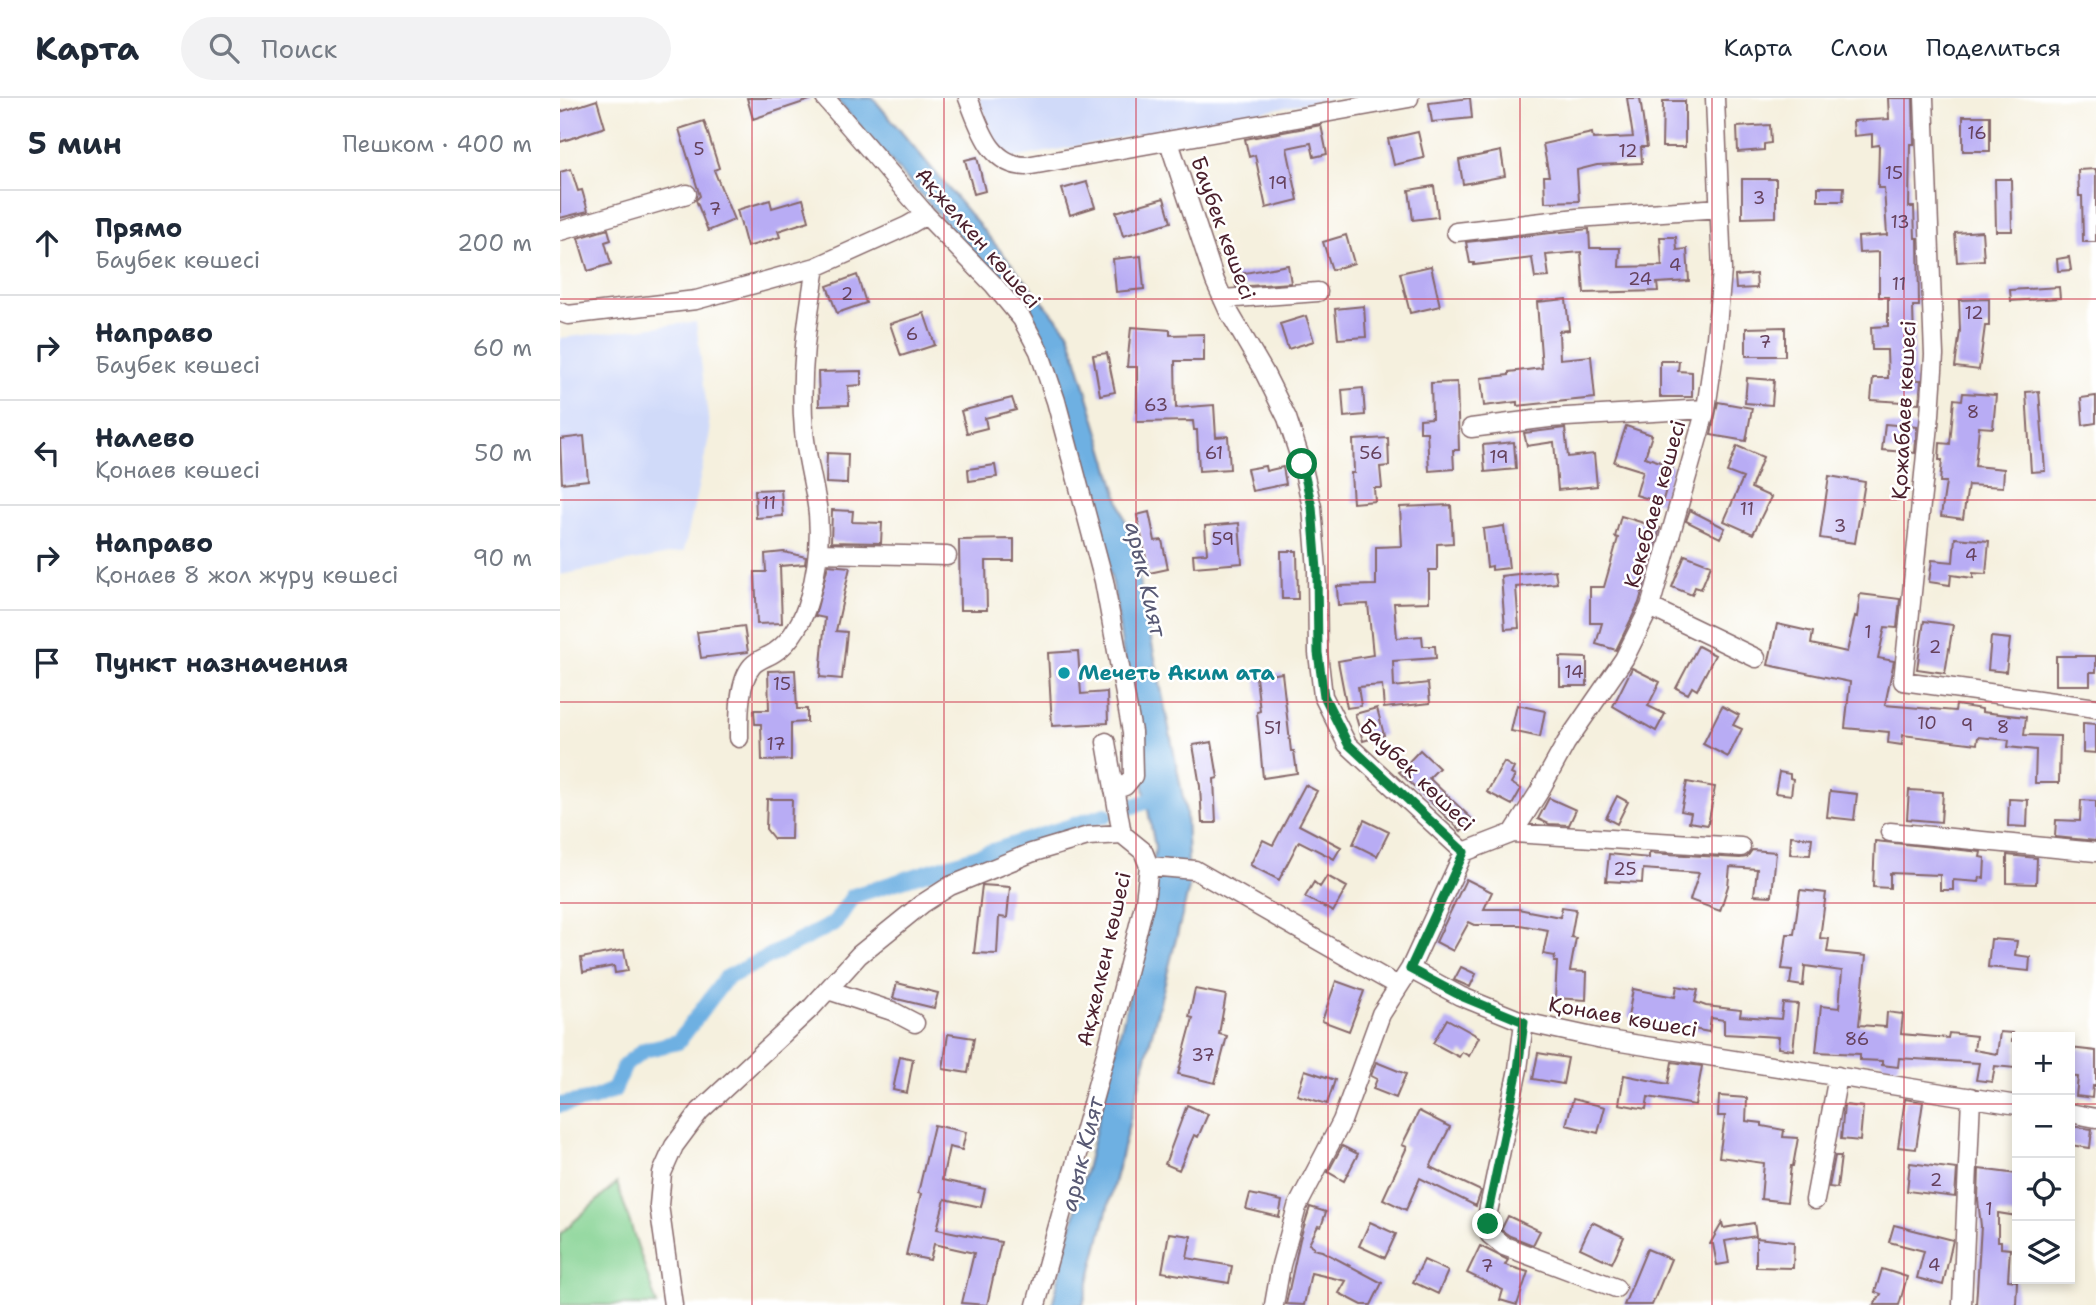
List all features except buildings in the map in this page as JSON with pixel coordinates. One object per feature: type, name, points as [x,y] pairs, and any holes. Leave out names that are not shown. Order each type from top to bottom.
[{"type":"street","name":"Ақжелкен көшесі","points":[[825,98],[926,215],[994,285],[1022,318],[1040,351],[1104,581],[1132,732],[1133,776],[1125,786],[1114,790]]},
{"type":"street","points":[[968,98],[990,148],[1012,165],[1026,166],[1409,98]]},
{"type":"street","name":"Көкебаев көшесі","points":[[1513,833],[1566,743],[1624,659],[1650,607],[1706,409],[1722,270],[1715,98]]},
{"type":"street","name":"Қожабаев көшесі","points":[[1924,98],[1934,355],[1903,681],[2096,708]]},
{"type":"street","name":"Баубек көшесі","points":[[1168,142],[1215,281],[1287,418],[1302,464],[1312,507],[1317,570],[1318,653],[1328,708],[1348,744],[1464,852],[1410,969],[1381,1014],[1342,1121],[1297,1208],[1281,1265],[1274,1305]]},
{"type":"street","points":[[560,231],[687,194]]},
{"type":"street","points":[[1456,232],[1577,218],[1720,208]]},
{"type":"street","points":[[560,312],[568,315],[696,300],[816,267],[926,215]]},
{"type":"street","points":[[739,738],[739,708],[746,678],[752,666],[776,652],[802,620],[818,553],[820,533],[817,502],[802,410],[807,326],[816,267]]},
{"type":"street","points":[[1223,299],[1318,292]]},
{"type":"street","points":[[1471,428],[1549,418],[1706,409]]},
{"type":"street","points":[[818,553],[947,556]]},
{"type":"street","points":[[1650,607],[1756,658]]},
{"type":"street","points":[[673,1305],[659,1205],[662,1174],[667,1158],[700,1111],[812,1007],[859,955],[892,926],[950,886],[1042,850],[1088,836],[1122,834],[1105,742]]},
{"type":"street","points":[[1890,832],[2096,852]]},
{"type":"street","points":[[1464,852],[1513,833],[1741,847]]},
{"type":"street","name":"Ақжелкен көшесі","points":[[1036,1305],[1110,1040],[1145,901],[1150,866],[1143,851],[1122,834]]},
{"type":"street","points":[[1150,866],[1195,870],[1398,986]]},
{"type":"street","name":"Қонаев көшесі","points":[[1410,969],[1461,996],[1524,1022],[1602,1039],[2012,1104]]},
{"type":"street","points":[[828,990],[892,1011],[915,1023]]},
{"type":"street","points":[[1524,1022],[1518,1069],[1488,1212],[1490,1235],[1504,1246],[1616,1288]]},
{"type":"street","points":[[1815,1200],[1838,1076]]},
{"type":"street","points":[[1962,1305],[1971,1097]]},
{"type":"street","points":[[2075,1115],[2096,1118]]},
{"type":"shaded area","points":[[979,98],[1332,98],[1014,158],[997,146]]},
{"type":"shaded area","points":[[696,322],[710,433],[684,551],[560,575],[560,338]]},
{"type":"green space","points":[[617,1183],[657,1305],[560,1305],[560,1234]]},
{"type":"water","points":[[835,98],[873,98],[1069,333],[1131,540],[1186,812],[1189,888],[1083,1305],[1052,1305],[1148,921],[1155,847],[1140,767],[1113,585],[1055,368],[1008,293]]},
{"type":"waterway","points":[[1130,807],[1164,796]]},
{"type":"waterway","points":[[560,1105],[592,1099],[614,1090],[625,1065],[644,1050],[678,1042],[726,978],[835,923],[853,896],[1105,815]]},
{"type":"place","name":"Мечеть Аким ата","points":[[1064,673]]},
{"type":"route","points":[[1302,464],[1312,507],[1317,570],[1318,653],[1324,696],[1348,744],[1464,852],[1410,969],[1461,996],[1524,1022],[1518,1069],[1488,1212],[1488,1224]]},
{"type":"water label","name":"арык Кият","points":[[1146,579]]},
{"type":"water label","name":"арык Кият","points":[[1082,1154]]}]
